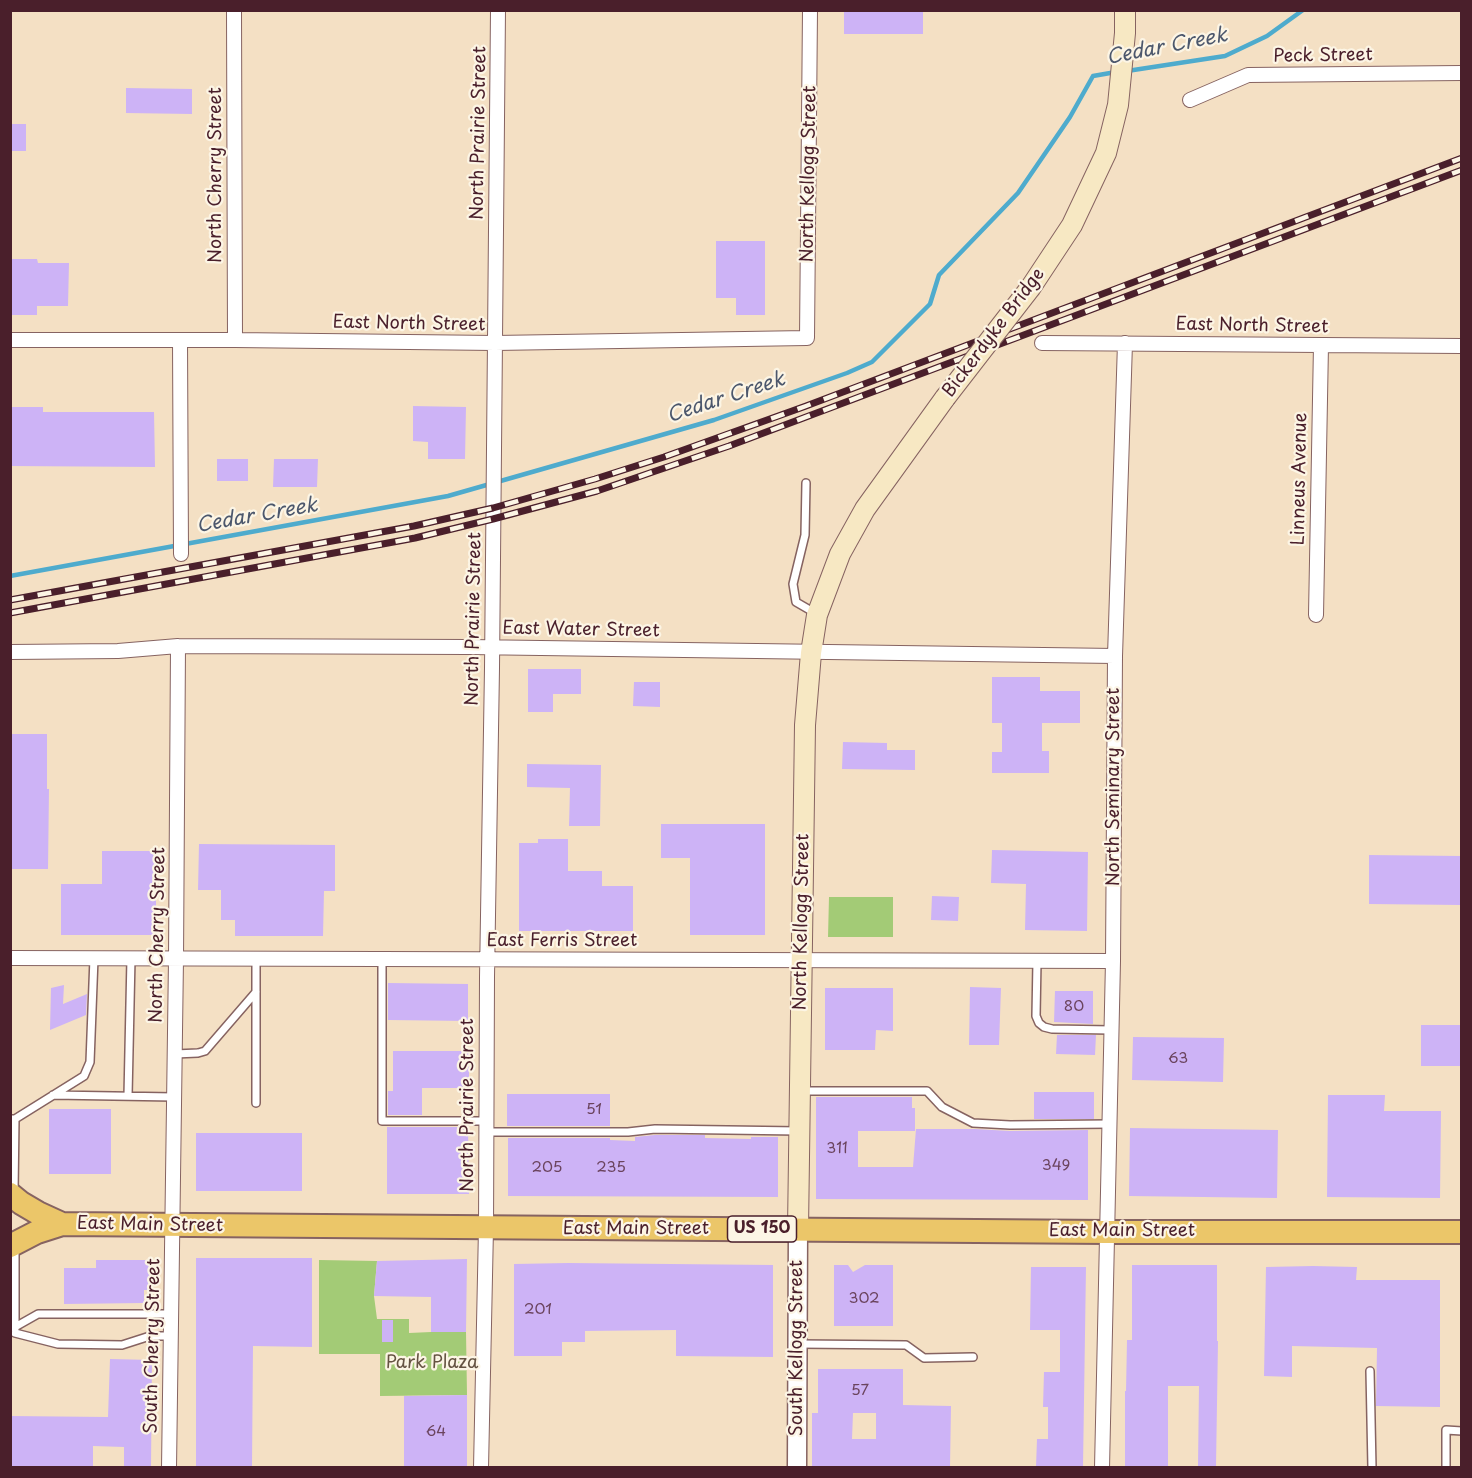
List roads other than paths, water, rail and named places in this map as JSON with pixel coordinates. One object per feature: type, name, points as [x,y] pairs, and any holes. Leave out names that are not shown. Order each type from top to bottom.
[{"type":"main road","name":"Bickerdyke Bridge","points":[[817,615],[840,554],[865,509],[945,398],[1031,287],[1072,225],[1106,153],[1118,105],[1125,10]]},
{"type":"main road","name":"North Kellogg Street","points":[[798,1229],[805,725],[811,652],[817,615]]},
{"type":"main road","name":"East Main Street","points":[[12,1196],[38,1213],[62,1224]]},
{"type":"main road","name":"East Main Street","points":[[13,1245],[37,1232],[62,1224],[1107,1232],[1461,1232]]},
{"type":"street","name":"North Cherry Street","points":[[234,10],[235,340]]},
{"type":"street","name":"North Prairie Street","points":[[481,1467],[486,1228],[498,10]]},
{"type":"street","name":"North Kellogg Street","points":[[807,338],[810,10]]},
{"type":"street","name":"Peck Street","points":[[1190,100],[1248,75],[1461,73]]},
{"type":"street","name":"East North Street","points":[[10,340],[495,343],[807,338]]},
{"type":"street","points":[[180,340],[181,554]]},
{"type":"street","name":"East North Street","points":[[1042,343],[1461,346]]},
{"type":"street","name":"North Seminary Street","points":[[1102,1467],[1113,961],[1115,656],[1125,343]]},
{"type":"street","name":"Linneus Avenue","points":[[1316,615],[1321,345]]},
{"type":"street","name":"North Cherry Street","points":[[173,1225],[178,646]]},
{"type":"street","name":"East Water Street","points":[[10,652],[118,651],[178,646],[492,647],[1115,656]]},
{"type":"street","name":"East Ferris Street","points":[[10,958],[1113,961]]},
{"type":"street","name":"South Cherry Street","points":[[169,1467],[173,1225]]},
{"type":"street","name":"South Kellogg Street","points":[[797,1467],[798,1229]]},
{"type":"lane","points":[[806,483],[805,535],[793,584],[796,602],[817,615]]},
{"type":"lane","points":[[12,1196],[13,1119],[84,1076],[90,1062],[93,958]]},
{"type":"lane","points":[[128,1096],[131,958]]},
{"type":"lane","points":[[256,958],[256,1103]]},
{"type":"lane","points":[[382,959],[382,1121],[628,1132],[655,1129],[799,1131]]},
{"type":"lane","points":[[1037,961],[1036,1016],[1039,1023],[1052,1029],[1111,1030]]},
{"type":"lane","points":[[175,1054],[205,1051],[256,992]]},
{"type":"lane","points":[[799,1091],[927,1091],[942,1107],[973,1123],[1109,1124]]},
{"type":"lane","points":[[53,1095],[174,1097]]},
{"type":"lane","points":[[13,1245],[13,1331]]},
{"type":"lane","points":[[13,1331],[38,1314],[172,1314]]},
{"type":"lane","points":[[13,1331],[58,1344],[122,1345],[150,1336],[172,1336]]},
{"type":"lane","points":[[797,1344],[906,1345],[924,1358],[973,1357]]},
{"type":"lane","points":[[1370,1371],[1372,1467]]},
{"type":"lane","points":[[1446,1467],[1446,1430],[1461,1431]]},
{"type":"waterway","name":"Cedar Creek","points":[[1127,71],[1225,56],[1267,36],[1303,10]]},
{"type":"waterway","name":"Cedar Creek","points":[[10,576],[448,496],[714,420],[872,362],[930,304],[939,275],[1018,193],[1070,117],[1093,76],[1116,72]]},
{"type":"railway","points":[[10,600],[414,526],[493,508],[595,479],[806,406],[1462,158]]},
{"type":"railway","points":[[10,613],[415,538],[597,491],[729,446],[1462,170]]},
{"type":"park label","name":"Park Plaza","points":[[432,1363]]}]
